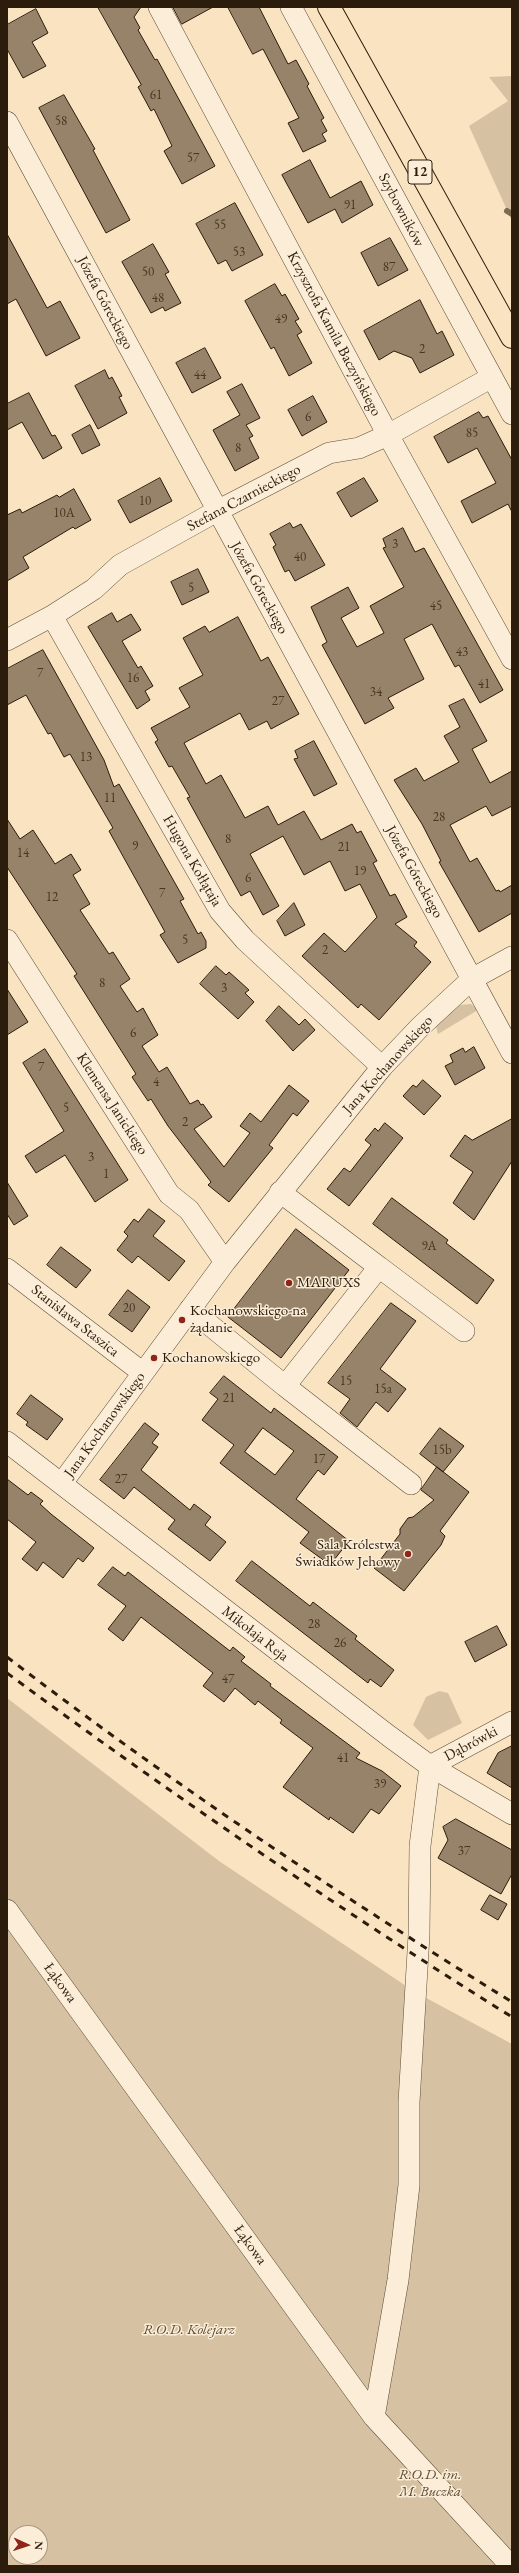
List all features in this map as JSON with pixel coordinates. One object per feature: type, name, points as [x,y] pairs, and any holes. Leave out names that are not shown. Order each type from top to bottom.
[{"type":"main road","name":"12","points":[[329,7],[512,337]]},
{"type":"street","name":"Krzysztofa Kamila Baczyńskiego","points":[[158,7],[388,435],[512,659]]},
{"type":"street","name":"Szybowników","points":[[291,7],[512,414]]},
{"type":"street","name":"Józefa Góreckiego","points":[[7,122],[512,1053]]},
{"type":"street","name":"Stefana Czarnieckiego","points":[[7,640],[52,616],[94,589],[120,565],[217,511],[329,452],[359,448],[388,435],[492,377]]},
{"type":"street","name":"Hugona Kołłątaja","points":[[52,616],[220,911],[246,940],[382,1067]]},
{"type":"street","name":"Klemensa Janickiego","points":[[7,940],[169,1194],[189,1210],[225,1262]]},
{"type":"street","name":"Jana Kochanowskiego","points":[[62,1484],[225,1262],[382,1067],[420,1027],[472,979],[512,957]]},
{"type":"street","points":[[280,1192],[464,1331]]},
{"type":"street","points":[[285,1386],[379,1267]]},
{"type":"street","name":"Stanisława Staszica","points":[[7,1269],[143,1373]]},
{"type":"street","points":[[190,1309],[285,1386],[411,1484]]},
{"type":"street","name":"Mikołaja Reja","points":[[7,1442],[328,1691],[430,1766],[512,1814]]},
{"type":"street","name":"Dąbrówki","points":[[430,1766],[512,1722]]},
{"type":"street","points":[[374,2417],[398,2280],[409,2185],[409,2102],[418,1940],[420,1846],[430,1766]]},
{"type":"street","name":"Łąkowa","points":[[7,1910],[374,2417],[511,2566]]},
{"type":"green space","points":[[512,76],[512,221],[469,126],[508,101],[489,77]]},
{"type":"green space","points":[[471,1004],[478,1010],[438,1034],[436,1026],[459,1005]]},
{"type":"green space","points":[[439,1691],[448,1693],[462,1723],[428,1740],[413,1725],[426,1697]]},
{"type":"green space","name":"R.O.D. Kolejarz","points":[[7,1698],[219,1861],[415,1992],[512,2044],[512,2566],[7,2566]]},
{"type":"building","points":[[98,7],[141,7],[134,17],[140,28],[138,30],[155,60],[157,59],[215,166],[182,184],[164,151],[172,146],[154,109],[151,111],[138,87],[141,85]]},
{"type":"building","points":[[173,7],[213,7],[182,24]]},
{"type":"building","points":[[228,7],[259,7],[288,64],[296,60],[309,84],[307,86],[324,118],[321,120],[327,131],[322,134],[326,141],[303,152],[288,123],[299,118],[263,49],[253,54]]},
{"type":"building","points":[[36,9],[48,33],[32,42],[46,66],[23,78],[7,49],[7,25]]},
{"type":"building","points":[[64,95],[95,149],[93,150],[130,220],[106,233],[39,108]]},
{"type":"building","points":[[310,160],[330,198],[361,181],[373,205],[342,223],[335,209],[308,223],[282,175]]},
{"type":"building","points":[[235,203],[263,255],[232,271],[226,260],[218,264],[196,224]]},
{"type":"building","points":[[7,234],[47,308],[60,301],[80,338],[46,356],[16,299],[7,304]]},
{"type":"building","points":[[390,238],[408,270],[378,286],[361,253]]},
{"type":"building","points":[[153,244],[169,272],[165,274],[181,303],[165,311],[163,307],[151,313],[122,262]]},
{"type":"building","points":[[275,284],[282,296],[285,294],[299,319],[295,321],[302,332],[297,335],[312,363],[289,376],[274,347],[271,349],[245,301]]},
{"type":"building","points":[[420,300],[437,334],[442,331],[454,355],[420,373],[412,358],[394,351],[379,360],[364,331]]},
{"type":"building","points":[[205,348],[221,378],[192,393],[176,363]]},
{"type":"building","points":[[105,370],[109,379],[112,377],[122,396],[119,397],[127,413],[98,429],[75,386]]},
{"type":"building","points":[[242,384],[260,418],[246,425],[253,436],[249,438],[259,458],[235,471],[213,430],[240,415],[227,392]]},
{"type":"building","points":[[29,393],[52,436],[55,435],[62,448],[43,459],[22,422],[7,430],[7,404]]},
{"type":"building","points":[[313,396],[327,422],[302,436],[288,410]]},
{"type":"building","points":[[479,412],[483,418],[488,416],[512,460],[512,512],[508,504],[472,523],[461,501],[496,483],[477,448],[448,463],[434,437]]},
{"type":"building","points":[[90,425],[100,445],[82,454],[72,435]]},
{"type":"building","points":[[160,478],[172,501],[130,523],[118,501]]},
{"type":"building","points":[[364,478],[378,501],[351,517],[337,493]]},
{"type":"building","points":[[74,489],[91,520],[75,529],[73,527],[23,557],[29,568],[7,581],[7,515],[20,509],[22,513],[57,495],[59,497]]},
{"type":"building","points":[[290,523],[293,528],[301,524],[325,565],[295,581],[289,570],[285,572],[273,547],[276,545],[270,534]]},
{"type":"building","points":[[403,528],[415,552],[424,548],[503,690],[480,703],[459,665],[455,667],[432,624],[404,639],[424,679],[388,698],[394,708],[365,724],[322,645],[327,642],[311,607],[348,587],[359,608],[341,618],[357,647],[384,633],[370,606],[404,587],[383,548],[386,547],[383,539]]},
{"type":"building","points":[[198,569],[209,592],[182,605],[171,582]]},
{"type":"building","points":[[112,613],[117,622],[131,614],[141,630],[122,641],[138,668],[141,666],[153,686],[145,691],[150,700],[137,709],[88,627]]},
{"type":"building","points":[[238,617],[261,661],[268,657],[299,714],[271,729],[267,721],[249,730],[240,713],[184,743],[206,784],[221,775],[245,818],[268,806],[278,825],[304,811],[321,840],[352,824],[357,833],[361,831],[377,861],[373,863],[390,896],[395,894],[407,917],[395,924],[417,942],[414,946],[431,962],[379,1020],[361,1004],[358,1008],[302,956],[324,933],[345,952],[377,917],[360,884],[345,891],[330,861],[304,875],[283,836],[250,854],[279,906],[263,915],[250,891],[241,896],[187,798],[190,797],[172,766],[169,767],[155,742],[158,740],[151,728],[190,707],[179,688],[203,675],[183,638],[205,626],[209,632]]},
{"type":"building","points":[[43,650],[104,760],[114,787],[119,784],[184,899],[180,901],[198,934],[201,932],[206,941],[206,948],[178,963],[160,935],[165,932],[109,831],[113,828],[70,754],[64,757],[51,733],[48,734],[26,695],[7,705],[7,669]]},
{"type":"building","points":[[464,699],[487,741],[472,749],[490,783],[512,771],[512,806],[492,816],[486,806],[450,825],[470,862],[477,858],[496,891],[499,890],[500,892],[512,885],[512,913],[479,932],[439,862],[441,861],[422,824],[394,780],[416,768],[424,781],[459,762],[444,736],[460,727],[449,706]]},
{"type":"building","points":[[314,741],[337,784],[314,796],[294,759],[298,758],[295,751]]},
{"type":"building","points":[[7,819],[20,839],[33,830],[55,864],[71,854],[81,870],[73,875],[90,904],[80,910],[109,954],[113,952],[130,979],[120,986],[137,1012],[143,1008],[158,1035],[142,1046],[159,1072],[167,1067],[190,1104],[198,1100],[201,1105],[203,1104],[212,1117],[194,1129],[224,1167],[250,1133],[240,1126],[250,1113],[261,1122],[289,1085],[309,1101],[297,1116],[293,1113],[269,1145],[273,1148],[229,1202],[208,1185],[211,1182],[168,1126],[151,1099],[148,1101],[132,1077],[136,1074],[74,976],[77,974],[7,867]]},
{"type":"building","points":[[294,903],[305,925],[285,936],[277,921]]},
{"type":"building","points":[[216,966],[226,975],[229,972],[249,990],[245,993],[254,1002],[238,1019],[200,984]]},
{"type":"building","points":[[7,989],[28,1022],[7,1035]]},
{"type":"building","points":[[279,1006],[299,1025],[305,1019],[315,1030],[293,1051],[266,1021]]},
{"type":"building","points":[[474,1047],[485,1068],[455,1085],[445,1066],[453,1062],[450,1055],[463,1048],[465,1052]]},
{"type":"building","points":[[45,1049],[128,1180],[95,1202],[65,1155],[36,1173],[25,1156],[64,1131],[23,1063]]},
{"type":"building","points":[[423,1080],[441,1096],[424,1115],[403,1096],[413,1085],[416,1087]]},
{"type":"building","points":[[512,1119],[512,1161],[474,1220],[453,1203],[473,1172],[450,1156],[465,1135],[472,1140]]},
{"type":"building","points":[[385,1123],[403,1138],[349,1206],[327,1189],[344,1168],[350,1172],[371,1145],[365,1140],[375,1128],[378,1131]]},
{"type":"building","points":[[7,1182],[28,1216],[14,1225],[7,1214]]},
{"type":"building","points":[[392,1198],[448,1240],[446,1243],[494,1280],[477,1304],[373,1224]]},
{"type":"building","points":[[149,1209],[165,1221],[153,1236],[185,1261],[169,1281],[138,1256],[132,1263],[117,1250],[128,1236],[124,1232],[134,1219],[138,1222]]},
{"type":"building","points":[[296,1229],[349,1270],[281,1358],[228,1317]]},
{"type":"building","points":[[61,1247],[91,1270],[76,1288],[47,1265]]},
{"type":"building","points":[[128,1290],[150,1307],[132,1332],[109,1315]]},
{"type":"building","points":[[391,1303],[416,1321],[380,1369],[406,1389],[388,1412],[376,1402],[357,1427],[340,1413],[350,1399],[328,1383]]},
{"type":"building","points":[[224,1376],[271,1413],[274,1408],[338,1457],[324,1475],[318,1470],[296,1499],[349,1541],[330,1565],[300,1543],[309,1532],[220,1463],[234,1445],[202,1420],[218,1399],[210,1393]],"holes":[[[263,1428],[294,1451],[275,1475],[245,1452]]]},
{"type":"building","points":[[31,1395],[63,1419],[47,1440],[26,1425],[28,1422],[17,1414]]},
{"type":"building","points":[[145,1423],[159,1434],[152,1443],[158,1447],[141,1470],[190,1510],[194,1504],[211,1517],[205,1525],[226,1542],[210,1561],[168,1529],[175,1520],[134,1487],[124,1499],[100,1480]]},
{"type":"building","points":[[440,1428],[464,1446],[443,1472],[420,1454]]},
{"type":"building","name":"Sala Królestwa Świadków Jehowy","points":[[437,1467],[469,1492],[440,1531],[445,1536],[441,1545],[404,1591],[374,1568],[400,1534],[400,1529],[408,1518],[413,1517],[434,1500],[421,1490]]},
{"type":"building","points":[[7,1479],[28,1495],[31,1492],[43,1501],[40,1504],[94,1548],[83,1562],[78,1558],[63,1578],[43,1562],[37,1571],[22,1559],[36,1542],[7,1519]]},
{"type":"building","points":[[252,1561],[310,1606],[313,1602],[357,1636],[355,1639],[394,1670],[381,1687],[370,1679],[368,1683],[236,1581]]},
{"type":"building","points":[[113,1567],[125,1576],[128,1572],[230,1651],[233,1647],[245,1657],[241,1661],[271,1684],[270,1686],[360,1753],[356,1758],[382,1771],[401,1786],[379,1814],[371,1809],[353,1833],[330,1817],[329,1820],[283,1787],[313,1748],[280,1723],[282,1720],[258,1701],[255,1705],[235,1688],[224,1702],[203,1686],[213,1673],[141,1617],[123,1641],[108,1629],[126,1606],[98,1585]]},
{"type":"building","points":[[497,1626],[507,1645],[475,1662],[465,1642]]},
{"type":"building","points":[[512,1746],[512,1788],[487,1773],[498,1753]]},
{"type":"building","points":[[456,1819],[512,1850],[512,1874],[501,1894],[438,1858],[448,1840],[443,1827]]},
{"type":"building","points":[[490,1895],[507,1904],[498,1920],[481,1910]]},
{"type":"waterway","points":[[507,211],[512,214]]},
{"type":"railway","points":[[7,1657],[130,1748],[255,1836],[447,1962],[512,2002]]},
{"type":"railway","points":[[7,1673],[193,1807],[319,1893],[512,2017]]},
{"type":"place","name":"MARUXS","points":[[289,1283]]},
{"type":"place","name":"Kochanowskiego-na żądanie","points":[[182,1320]]},
{"type":"place","name":"Kochanowskiego","points":[[154,1358]]},
{"type":"place","name":"Sala Królestwa Świadków Jehowy","points":[[408,1554]]},
{"type":"park label","name":"R.O.D. im. M. Buczka","points":[[430,2484]]}]
